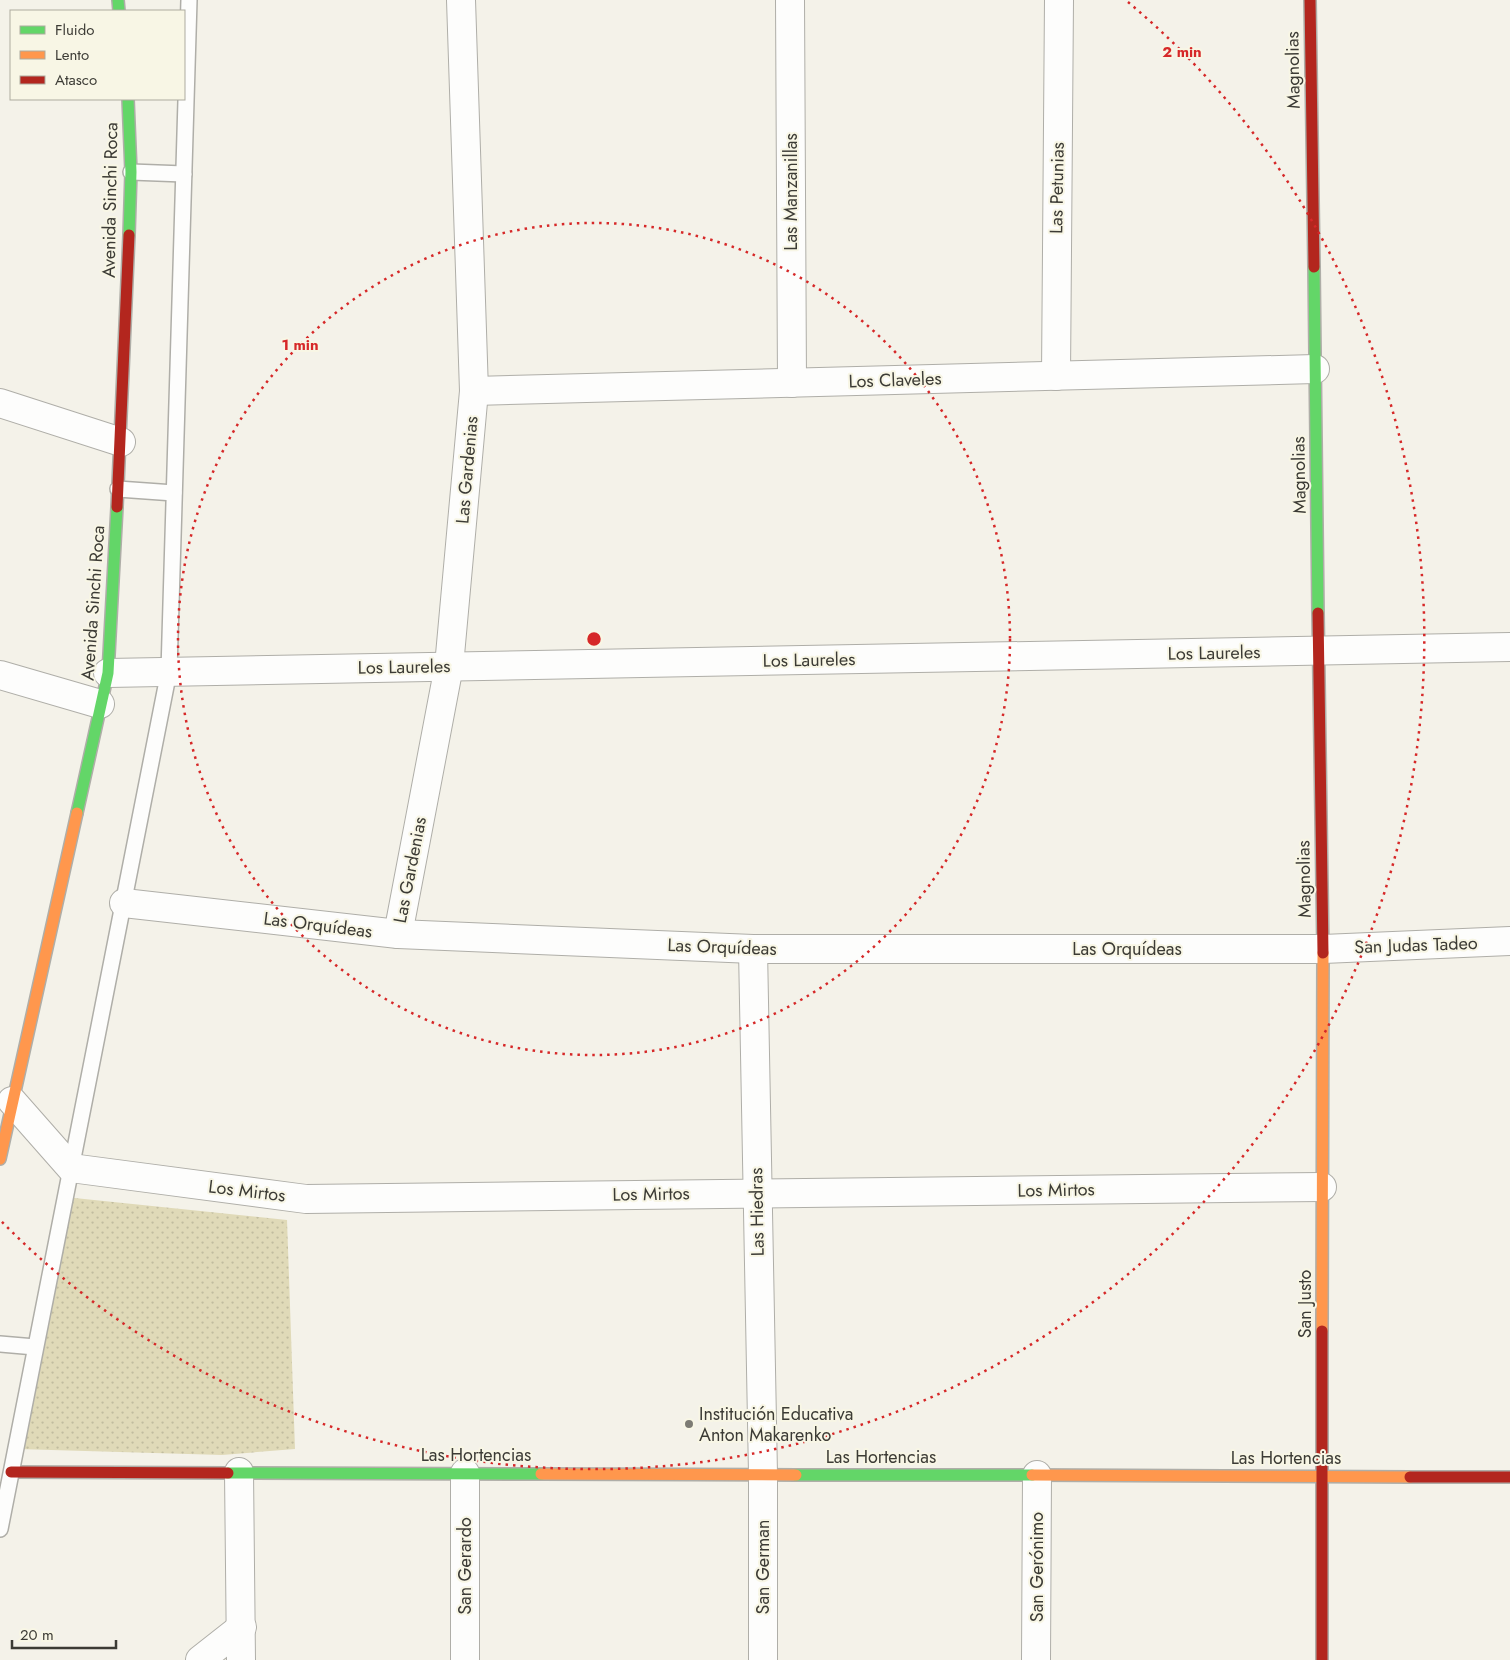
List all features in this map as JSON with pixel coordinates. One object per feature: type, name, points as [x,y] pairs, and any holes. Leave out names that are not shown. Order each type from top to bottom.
[{"type":"street","name":"Las Gardenias","points":[[398,934],[449,666],[474,391],[461,0]]},
{"type":"street","name":"Las Manzanillas","points":[[790,0],[792,383]]},
{"type":"street","name":"Las Petunias","points":[[1056,376],[1059,0]]},
{"type":"street","name":"Magnolias","points":[[1310,0],[1323,948]]},
{"type":"street","name":"Avenida Sinchi Roca","points":[[0,1159],[108,673],[121,442],[131,172],[128,100]]},
{"type":"street","name":"Los Claveles","points":[[474,391],[1315,369]]},
{"type":"street","points":[[0,403],[121,442]]},
{"type":"street","name":"Los Laureles","points":[[108,673],[1510,647]]},
{"type":"street","points":[[0,675],[100,704]]},
{"type":"street","name":"Las Orquídeas","points":[[124,903],[398,934],[753,949],[1323,948]]},
{"type":"street","name":"San Judas Tadeo","points":[[1323,948],[1510,942]]},
{"type":"street","name":"San Justo","points":[[1322,1660],[1323,948]]},
{"type":"street","name":"Las Hiedras","points":[[753,949],[763,1474]]},
{"type":"street","points":[[12,1101],[71,1168]]},
{"type":"street","name":"Los Mirtos","points":[[71,1168],[306,1199],[1322,1187]]},
{"type":"street","name":"Las Hortencias","points":[[11,1472],[1510,1477]]},
{"type":"street","points":[[239,1472],[242,1660]]},
{"type":"street","name":"San Gerardo","points":[[465,1473],[466,1660]]},
{"type":"street","name":"San German","points":[[763,1474],[763,1660]]},
{"type":"street","name":"San Gerónimo","points":[[1036,1660],[1037,1475]]},
{"type":"street","points":[[200,1660],[242,1627]]},
{"type":"lane","points":[[0,1529],[169,671],[189,0]]},
{"type":"lane","points":[[131,172],[184,174]]},
{"type":"lane","points":[[118,489],[174,493]]},
{"type":"lane","points":[[0,1344],[35,1347]]},
{"type":"shaded area","points":[[65,1197],[287,1220],[295,1449],[222,1455],[17,1449]]},
{"type":"traffic: fast","points":[[118,0],[119,10]]},
{"type":"traffic: fast","points":[[128,100],[131,172],[129,235]]},
{"type":"traffic: fast","points":[[1314,267],[1318,613]]},
{"type":"traffic: fast","points":[[77,813],[108,673],[117,507]]},
{"type":"traffic: fast","points":[[228,1473],[541,1474]]},
{"type":"traffic: fast","points":[[796,1475],[1032,1475]]},
{"type":"traffic: slow","points":[[0,1159],[77,813]]},
{"type":"traffic: slow","points":[[1322,1331],[1323,953]]},
{"type":"traffic: slow","points":[[541,1474],[796,1475]]},
{"type":"traffic: slow","points":[[1032,1475],[1410,1477]]},
{"type":"traffic: jam","points":[[1310,0],[1314,267]]},
{"type":"traffic: jam","points":[[117,507],[129,235]]},
{"type":"traffic: jam","points":[[1318,613],[1323,953]]},
{"type":"traffic: jam","points":[[1322,1331],[1322,1660]]},
{"type":"traffic: jam","points":[[11,1472],[228,1473]]},
{"type":"traffic: jam","points":[[1410,1477],[1510,1477]]},
{"type":"place","name":"Institución Educativa Anton Makarenko","points":[[689,1424]]}]
